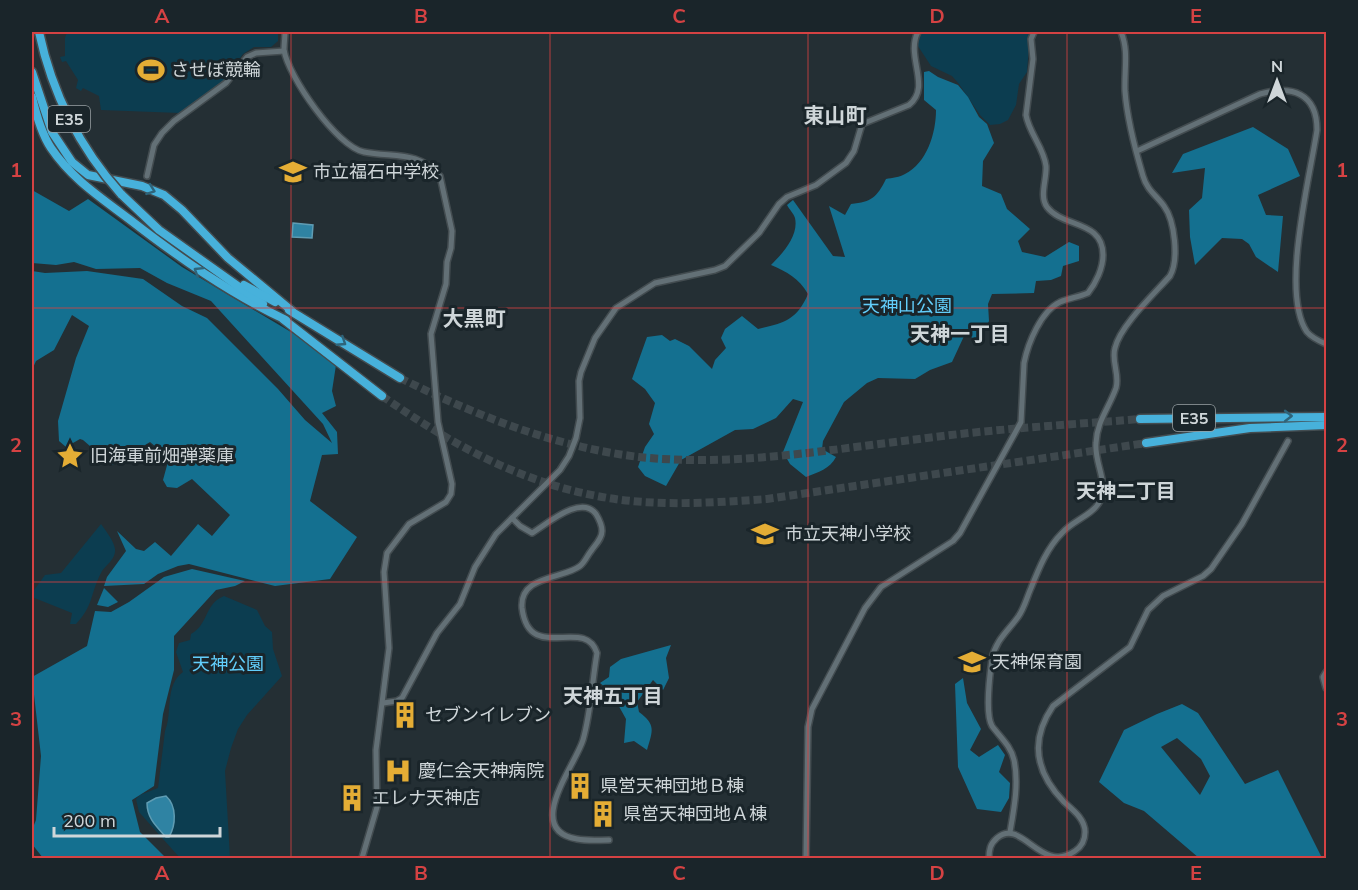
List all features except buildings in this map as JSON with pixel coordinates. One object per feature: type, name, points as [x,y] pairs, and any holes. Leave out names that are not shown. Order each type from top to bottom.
[{"type":"highway","name":"E35","points":[[39,32],[51,77],[71,124],[88,154],[121,194],[159,230],[286,320],[382,396]]},
{"type":"highway","points":[[32,72],[52,132],[72,162],[88,175],[142,186],[164,195],[182,210],[228,258],[292,311]]},
{"type":"highway","points":[[32,97],[38,119],[51,148],[86,188],[186,263],[258,307],[286,320]]},
{"type":"highway","name":"E35","points":[[212,268],[292,311],[400,378]]},
{"type":"highway","name":"E35","points":[[1140,419],[1326,417]]},
{"type":"highway","name":"E35","points":[[1146,443],[1250,428],[1326,425]]},
{"type":"street","points":[[285,32],[284,51],[315,109],[328,125],[343,141],[356,150],[410,156],[435,170],[440,176],[452,231],[446,284],[431,334],[436,411],[452,484],[451,494],[446,502],[409,524],[387,553],[384,572],[389,648],[376,750],[377,807],[362,858]]},
{"type":"street","points":[[383,702],[397,701],[402,698],[437,633],[460,604],[482,555],[496,534],[560,470],[569,456],[580,418],[579,381],[581,372],[595,338],[616,308],[655,283],[725,266],[759,233],[779,204],[787,197],[816,185],[846,163],[854,151],[862,123],[914,102],[918,94],[919,82],[913,47],[918,32]]},
{"type":"street","points":[[806,858],[808,727],[812,709],[865,608],[881,587],[953,541],[960,533],[1021,422],[1024,363],[1044,317],[1058,303],[1088,293],[1101,267],[1103,248],[1097,237],[1088,229],[1056,214],[1046,205],[1044,198],[1046,163],[1026,115],[1034,59],[1031,39],[1034,32]]},
{"type":"street","points":[[1010,832],[1015,805],[1016,771],[1011,750],[989,719],[994,650],[1019,616],[1035,577],[1051,547],[1063,531],[1094,509],[1100,501],[1104,485],[1095,458],[1096,445],[1103,413],[1116,387],[1117,376],[1113,358],[1115,348],[1122,332],[1174,269],[1175,244],[1170,220],[1166,208],[1148,189],[1137,151],[1125,90],[1126,48],[1122,32]]},
{"type":"street","points":[[147,176],[154,145],[174,121],[226,83],[247,57],[256,53],[284,51]]},
{"type":"street","points":[[1137,151],[1260,94],[1276,89],[1305,97],[1314,108],[1317,130],[1299,238],[1297,301],[1301,320],[1307,331],[1313,338],[1326,344]]},
{"type":"street","points":[[989,858],[993,842],[1003,833],[1010,832],[1018,835],[1043,854],[1052,857],[1068,855],[1079,848],[1085,833],[1082,821],[1046,781],[1040,765],[1040,740],[1046,717],[1053,706],[1130,647],[1142,619],[1163,596],[1203,576],[1211,569],[1242,524],[1288,441]]},
{"type":"street","points":[[512,518],[532,533],[571,509],[585,507],[592,510],[601,524],[602,533],[598,542],[579,567],[547,577],[532,586],[524,595],[522,606],[532,633],[539,637],[582,637],[595,647],[597,653],[583,740],[554,800],[552,816],[557,830],[564,836],[577,839],[609,840]]},
{"type":"street","points":[[1326,672],[1323,677],[1326,688]]},
{"type":"green space","name":"させぼ競輪","points":[[67,32],[278,32],[278,41],[271,47],[254,47],[243,54],[222,83],[180,113],[101,110],[99,96],[83,88],[81,91],[76,88],[78,80],[66,61],[62,62],[60,57],[65,56]]},
{"type":"green space","points":[[921,32],[1030,32],[1027,72],[1019,84],[1016,105],[1008,120],[990,125],[952,76],[931,66],[916,43]]},
{"type":"green space","name":"天神山公園","points":[[929,71],[958,85],[979,117],[987,124],[994,143],[983,161],[982,186],[1001,194],[1007,209],[1030,229],[1018,241],[1022,252],[1045,257],[1069,242],[1079,246],[1079,261],[1063,266],[1061,276],[1051,280],[1036,281],[1034,293],[992,294],[988,304],[989,321],[979,341],[965,334],[952,362],[930,370],[915,379],[878,378],[867,383],[844,402],[823,441],[822,449],[836,457],[823,470],[806,477],[790,464],[783,452],[803,402],[793,399],[776,418],[753,429],[735,430],[681,460],[666,486],[645,476],[638,467],[645,447],[654,434],[649,424],[655,403],[645,389],[632,379],[647,337],[662,335],[670,341],[675,339],[689,346],[712,369],[715,360],[726,348],[721,338],[725,329],[742,316],[758,329],[775,325],[794,315],[808,294],[792,276],[771,265],[789,244],[796,225],[794,215],[787,205],[793,200],[833,256],[845,257],[829,206],[845,215],[851,204],[873,198],[886,179],[903,175],[919,163],[929,146],[936,119],[936,110],[924,100],[924,72]]},
{"type":"green space","points":[[1253,127],[1288,149],[1300,176],[1258,195],[1266,215],[1283,216],[1278,272],[1256,257],[1249,244],[1242,239],[1222,238],[1195,265],[1190,237],[1189,210],[1202,198],[1205,168],[1172,173],[1183,154]]},
{"type":"green space","points":[[32,190],[69,211],[88,199],[182,267],[301,338],[336,365],[332,391],[336,406],[322,413],[337,432],[338,454],[322,455],[310,501],[357,537],[330,579],[275,586],[189,564],[158,574],[144,584],[104,586],[107,577],[126,551],[117,531],[136,549],[144,551],[155,542],[171,556],[198,524],[212,536],[230,515],[192,479],[177,488],[167,487],[163,480],[169,458],[150,442],[112,465],[83,440],[80,439],[66,447],[59,441],[58,421],[76,358],[89,326],[72,315],[54,350],[36,361],[32,370],[32,271],[45,273],[87,271],[143,279],[182,306],[207,318],[278,389],[305,420],[332,443],[323,424],[211,301],[167,283],[140,268],[96,269],[74,262],[56,265],[32,263]]},
{"type":"green space","points":[[101,524],[110,536],[115,553],[101,573],[86,611],[76,624],[70,624],[72,613],[32,597],[32,593],[45,575],[61,573]]},
{"type":"green space","points":[[192,569],[245,581],[235,586],[216,590],[174,636],[174,670],[163,714],[154,786],[132,800],[140,832],[166,858],[43,858],[32,844],[41,756],[32,677],[87,646],[95,611],[111,612],[164,577]]},
{"type":"green space","points":[[104,588],[118,602],[108,607],[97,605]]},
{"type":"green space","name":"天神公園","points":[[224,596],[257,610],[265,626],[272,632],[273,649],[282,676],[247,715],[238,729],[231,748],[225,771],[230,858],[180,858],[139,812],[136,799],[158,788],[171,692],[173,684],[183,672],[176,652],[179,643],[190,640],[191,634],[201,625],[213,604]]},
{"type":"green space","points":[[671,645],[666,658],[669,678],[663,690],[653,680],[637,702],[639,712],[652,728],[647,750],[634,741],[624,743],[626,719],[611,692],[600,683],[609,677],[610,667],[621,659]]},
{"type":"green space","points":[[963,678],[967,703],[981,729],[970,750],[979,757],[998,745],[1005,755],[999,772],[1010,783],[1009,798],[1001,812],[977,809],[958,767],[955,684]]},
{"type":"green space","points":[[1182,704],[1198,713],[1245,784],[1278,770],[1322,858],[1199,858],[1144,811],[1124,803],[1099,782],[1124,730]],"holes":[[[1177,738],[1201,759],[1210,776],[1200,795],[1161,747]]]},
{"type":"shaded area","points":[[293,223],[313,225],[312,238],[292,237]]},
{"type":"shaded area","points":[[166,796],[174,810],[173,827],[169,837],[166,837],[153,822],[147,803]]},
{"type":"tunnel","points":[[400,378],[486,417],[546,437],[608,452],[674,460],[779,456],[974,432],[1140,419]]},
{"type":"tunnel","points":[[382,396],[458,444],[511,470],[568,489],[639,502],[703,503],[767,499],[1146,443]]},
{"type":"place","name":"させぼ競輪","points":[[151,70]]},
{"type":"place","name":"市立福石中学校","points":[[293,172]]},
{"type":"place","name":"旧海軍前畑弾薬庫","points":[[70,456]]},
{"type":"place","name":"市立天神小学校","points":[[765,534]]},
{"type":"place","name":"天神保育園","points":[[972,662]]},
{"type":"place","name":"セブンイレブン","points":[[405,715]]},
{"type":"place","name":"慶仁会天神病院","points":[[398,771]]},
{"type":"place","name":"県営天神団地Ｂ棟","points":[[580,786]]},
{"type":"place","name":"エレナ天神店","points":[[352,798]]},
{"type":"place","name":"県営天神団地Ａ棟","points":[[603,814]]},
{"type":"district","name":"東山町","points":[[835,116]]},
{"type":"district","name":"大黒町","points":[[474,319]]},
{"type":"district","name":"天神一丁目","points":[[960,334]]},
{"type":"district","name":"天神二丁目","points":[[1126,491]]},
{"type":"district","name":"天神五丁目","points":[[613,696]]}]
